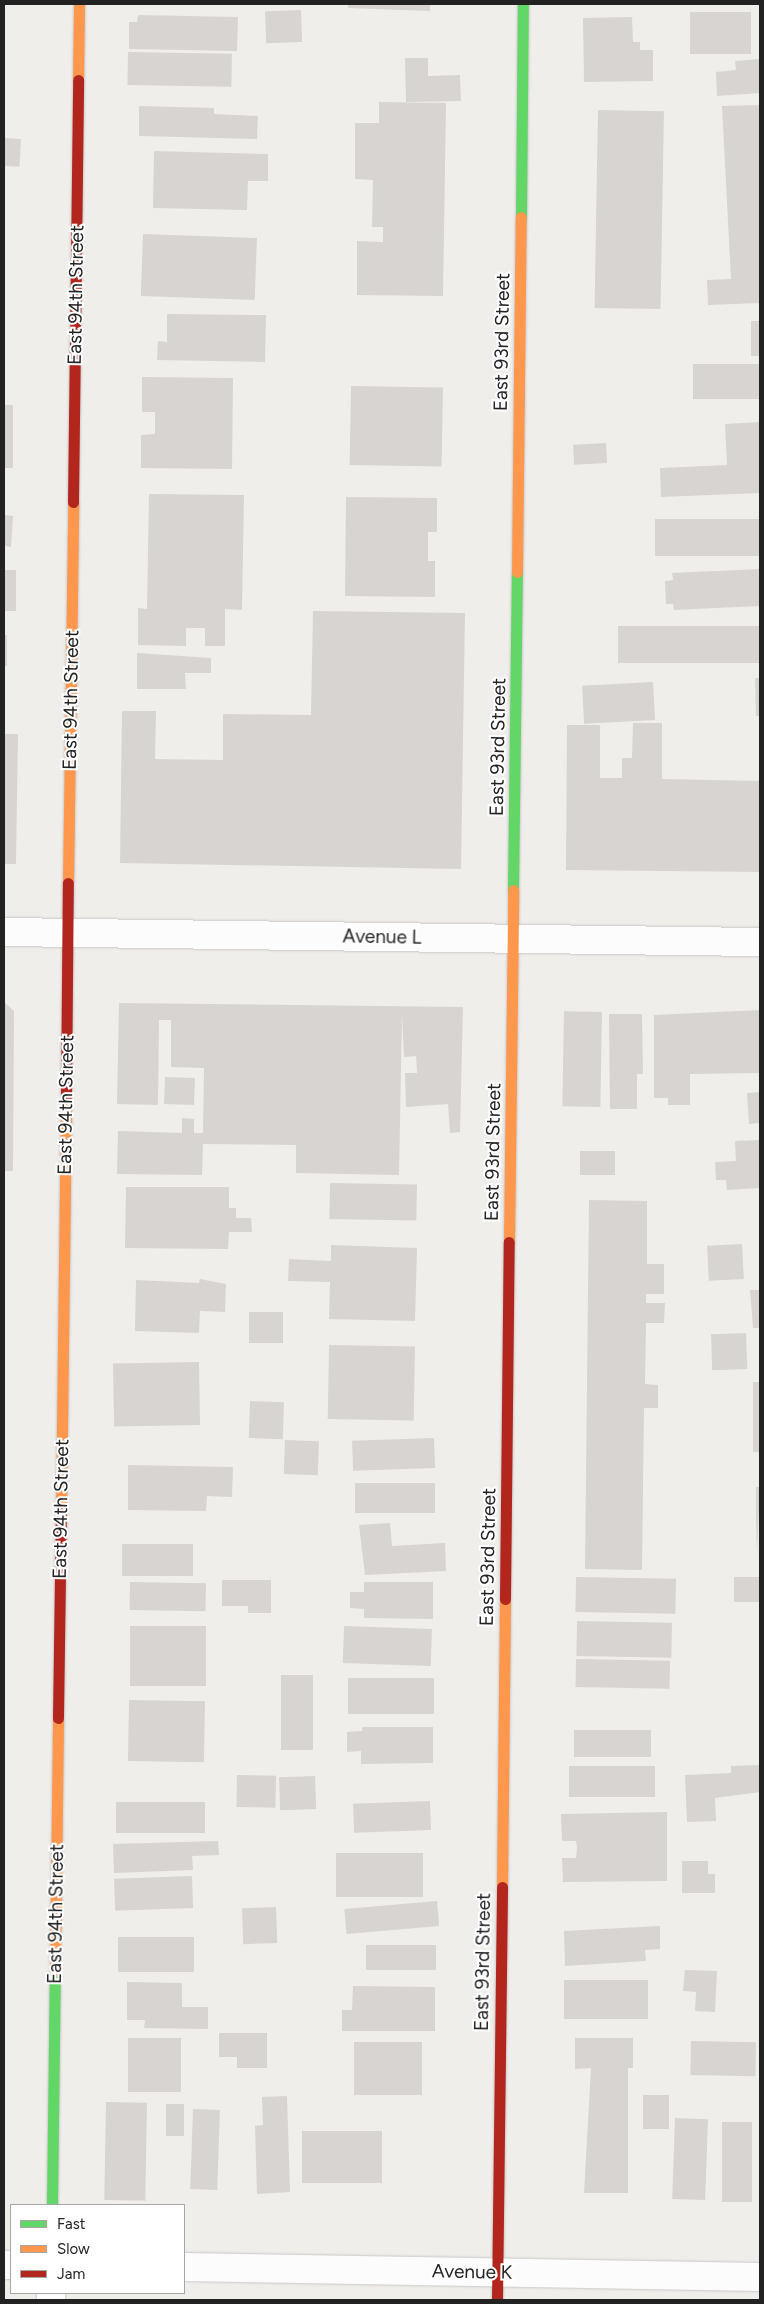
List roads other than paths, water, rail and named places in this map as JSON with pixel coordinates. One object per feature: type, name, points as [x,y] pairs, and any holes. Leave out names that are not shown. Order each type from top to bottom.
[{"type":"street","name":"East 94th Street","points":[[52,2204],[79,4]]},
{"type":"street","name":"East 93rd Street","points":[[497,2300],[514,940],[523,4]]},
{"type":"street","name":"Avenue L","points":[[4,932],[760,942]]},
{"type":"street","name":"Avenue K","points":[[185,2267],[760,2278]]}]
